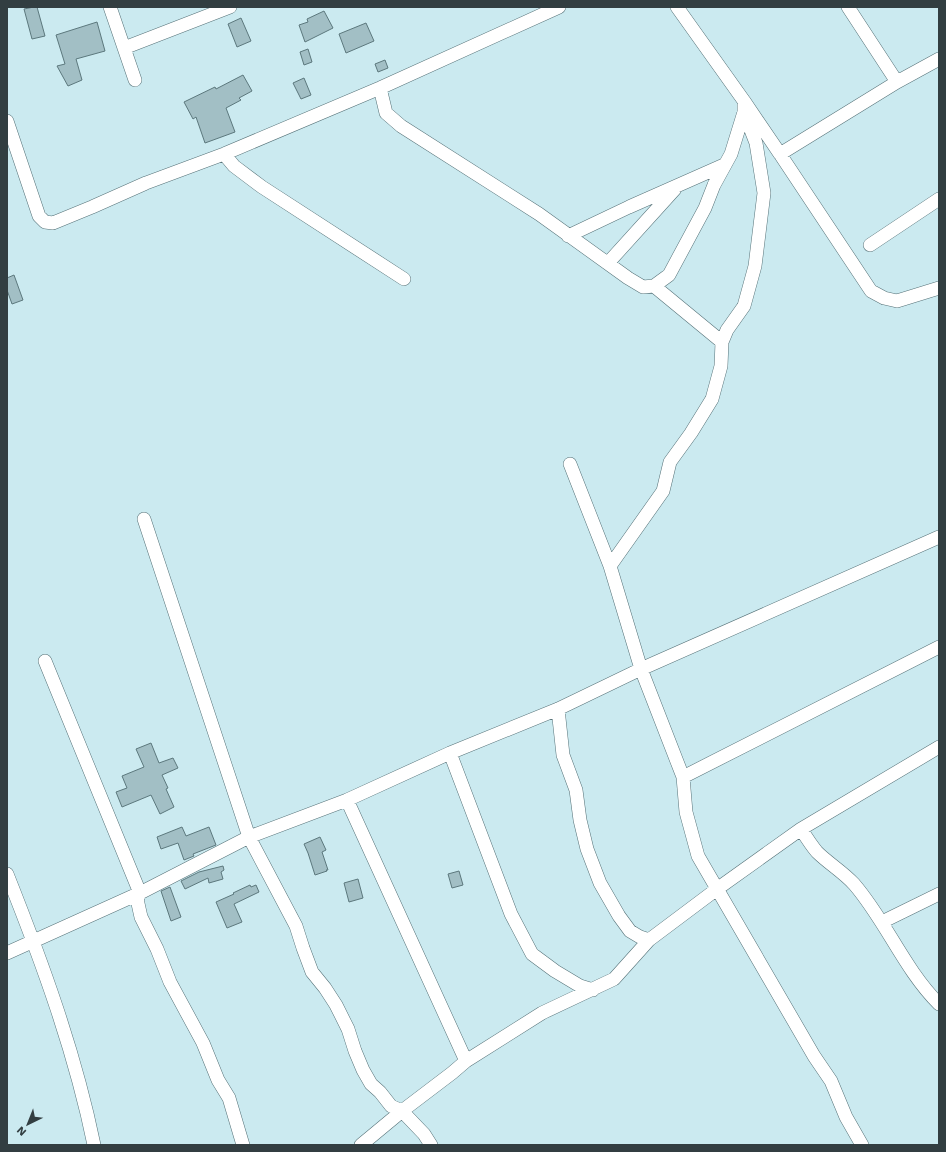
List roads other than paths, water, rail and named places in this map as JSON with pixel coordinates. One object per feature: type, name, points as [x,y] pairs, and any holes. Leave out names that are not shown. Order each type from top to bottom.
[{"type":"street","points":[[110,7],[135,80]]},
{"type":"street","points":[[124,48],[230,7]]},
{"type":"street","points":[[7,121],[39,216],[45,222],[53,223],[146,183],[224,154],[380,88],[559,7]]},
{"type":"street","points":[[678,7],[744,106],[780,154],[871,291],[884,298],[897,302],[939,288]]},
{"type":"street","points":[[848,7],[897,82]]},
{"type":"street","points":[[780,154],[897,82],[939,59]]},
{"type":"street","points":[[380,88],[386,113],[401,126],[539,214],[568,236],[643,287],[654,286],[669,275],[705,208],[714,185],[728,160],[744,106]]},
{"type":"street","points":[[610,566],[663,491],[670,462],[691,433],[712,399],[721,366],[722,342],[744,306],[755,266],[764,193],[756,143],[744,106]]},
{"type":"street","points":[[568,236],[678,186],[768,137]]},
{"type":"street","points":[[224,154],[234,166],[262,187],[404,279]]},
{"type":"street","points":[[608,263],[678,186]]},
{"type":"street","points":[[870,245],[939,199]]},
{"type":"street","points":[[654,286],[722,342]]},
{"type":"street","points":[[570,464],[610,566],[641,669],[683,777],[686,812],[698,856],[814,1056],[831,1081],[846,1117],[862,1145]]},
{"type":"street","points":[[144,519],[248,837],[296,926],[312,972],[336,1005],[348,1029],[355,1052],[371,1084],[380,1092],[391,1106],[402,1111],[424,1134],[431,1145]]},
{"type":"street","points":[[7,954],[140,893],[248,837],[347,800],[558,708],[641,669],[939,537]]},
{"type":"street","points":[[683,777],[939,647]]},
{"type":"street","points":[[45,661],[140,893],[137,899],[141,917],[157,949],[170,982],[203,1043],[218,1080],[229,1098],[243,1145]]},
{"type":"street","points":[[558,708],[563,755],[576,790],[580,820],[587,849],[600,883],[619,916],[630,931],[640,937],[650,940]]},
{"type":"street","points":[[361,1145],[466,1061],[542,1014],[614,979],[650,940],[717,889],[801,829],[939,748]]},
{"type":"street","points":[[450,754],[511,914],[532,954],[555,971],[580,986],[592,990]]},
{"type":"street","points":[[347,800],[466,1061]]},
{"type":"street","points":[[801,829],[816,851],[854,884],[882,922],[910,970],[939,1004]]},
{"type":"street","points":[[7,874],[34,941],[70,1048],[88,1114],[94,1145]]},
{"type":"street","points":[[882,922],[939,894]]}]
